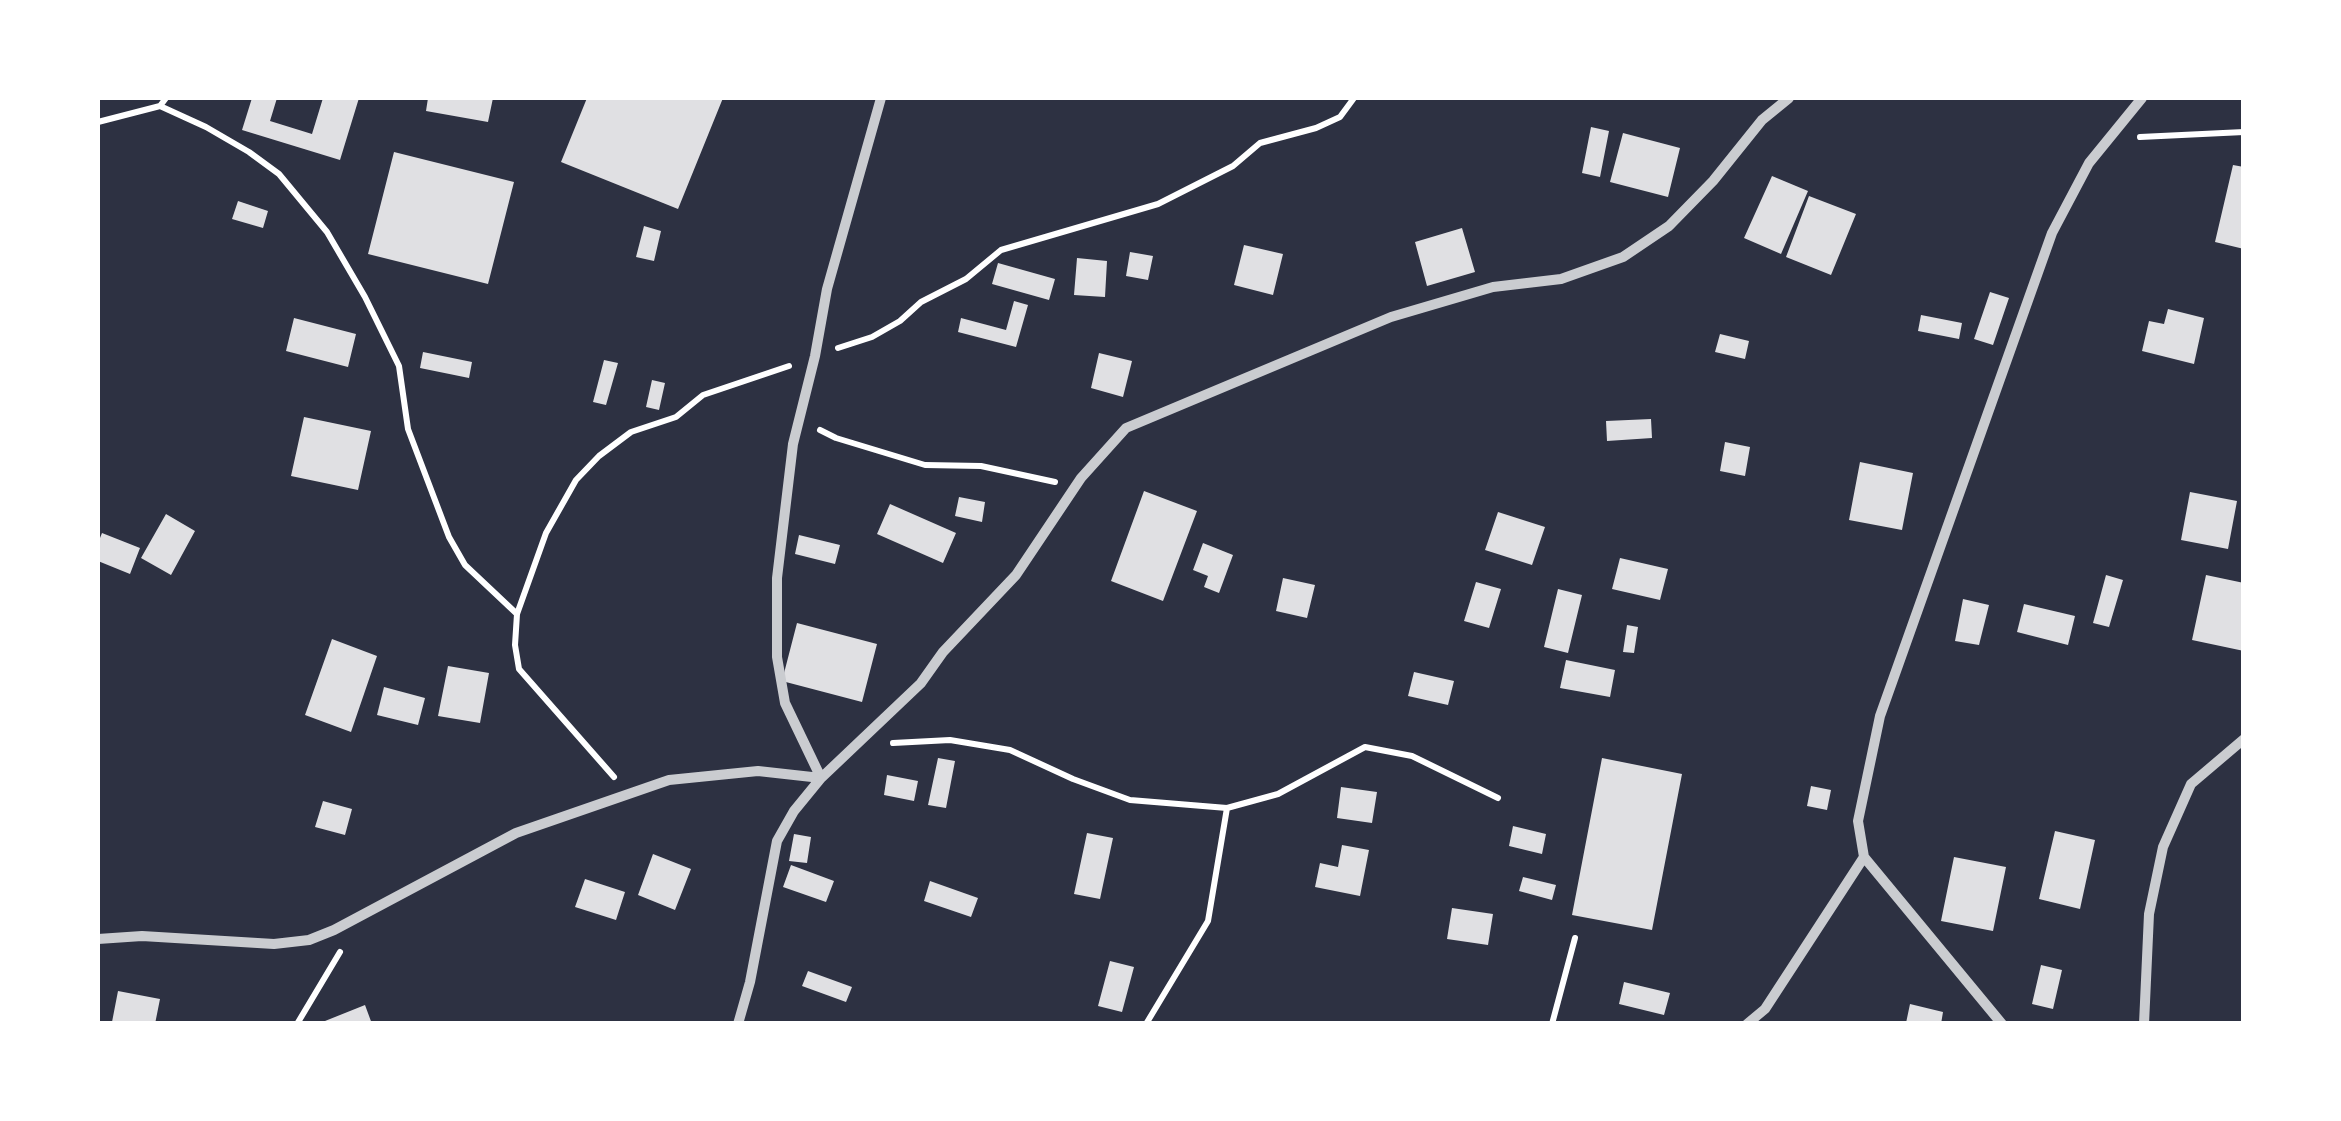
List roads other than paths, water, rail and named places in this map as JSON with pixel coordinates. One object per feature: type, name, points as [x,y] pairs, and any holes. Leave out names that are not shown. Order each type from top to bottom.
[{"type":"street","points":[[821,778],[786,703],[777,657],[777,578],[799,419],[816,356],[827,289],[881,98]]},
{"type":"street","points":[[738,1024],[777,841],[794,811],[821,778],[921,683],[943,652],[1016,575],[1075,488],[1126,428],[1392,317],[1494,287],[1561,279],[1624,257],[1669,226],[1713,181],[1762,120],[1789,98]]},
{"type":"street","points":[[2002,1024],[1864,857],[1858,820],[1880,716],[2052,233],[2089,163],[2142,98]]},
{"type":"street","points":[[2144,1024],[2149,914],[2163,848],[2191,784],[2244,739]]},
{"type":"street","points":[[98,939],[142,936],[274,944],[310,940],[516,833],[669,780],[758,771],[821,778]]},
{"type":"street","points":[[1747,1024],[1766,1009],[1864,857]]}]
